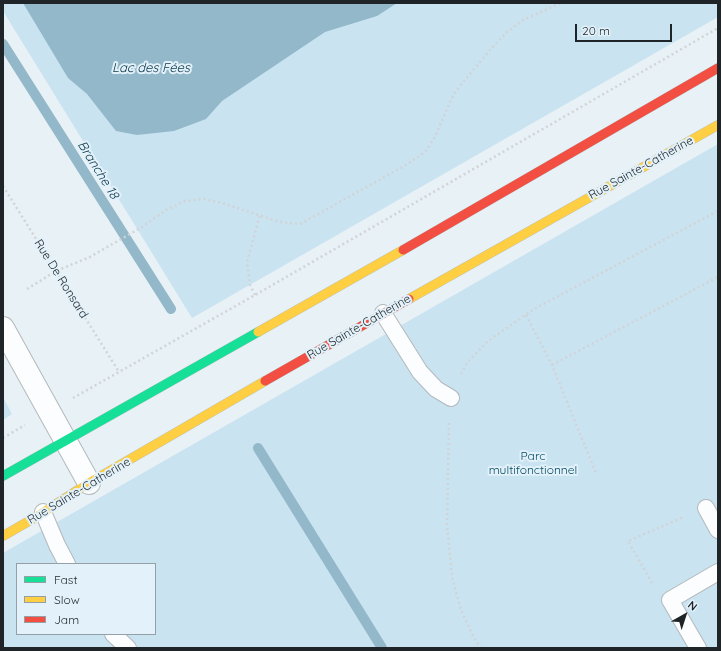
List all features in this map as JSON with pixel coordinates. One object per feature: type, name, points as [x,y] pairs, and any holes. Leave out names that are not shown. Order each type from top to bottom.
[{"type":"street","points":[[3,476],[391,257],[718,68]]},
{"type":"street","name":"Rue Sainte-Catherine","points":[[3,536],[89,483],[383,313],[718,125]]},
{"type":"street","points":[[3,328],[89,483]]},
{"type":"lane","points":[[383,313],[420,372],[436,389],[451,398]]},
{"type":"lane","points":[[706,508],[718,530]]},
{"type":"lane","points":[[43,512],[66,563]]},
{"type":"lane","points":[[698,648],[670,600],[718,572]]},
{"type":"lane","points":[[114,635],[128,648]]},
{"type":"path","points":[[27,289],[56,270],[90,257],[142,227],[166,210],[185,201],[204,199],[222,203],[280,222],[300,224],[406,165],[425,152],[435,137],[455,92],[490,50],[506,33],[523,20],[560,3]]},
{"type":"path","points":[[85,392],[718,28]]},
{"type":"path","name":"Rue De Ronsard","points":[[3,186],[119,372]]},
{"type":"path","points":[[481,648],[474,638],[462,610],[452,577],[448,554],[447,501],[451,398],[455,384],[467,363],[488,341],[534,309],[718,211]]},
{"type":"path","points":[[255,295],[250,285],[247,262],[260,215]]},
{"type":"path","points":[[552,365],[718,277]]},
{"type":"path","points":[[526,315],[552,365],[596,473]]},
{"type":"path","points":[[3,438],[21,428]]},
{"type":"path","points":[[656,589],[628,540],[685,516]]},
{"type":"green space","points":[[3,3],[718,3],[718,17],[192,318],[3,11]]},
{"type":"green space","name":"Parc multifonctionnel","points":[[718,144],[718,648],[3,648],[3,553]]},
{"type":"green space","points":[[3,397],[12,414],[3,420]]},
{"type":"water","name":"Lac des Fées","points":[[23,3],[397,3],[377,16],[325,32],[222,101],[206,119],[174,131],[137,135],[116,131],[87,94],[68,78]]},
{"type":"waterway","name":"Branche 18","points":[[3,44],[171,309]]},
{"type":"waterway","points":[[258,448],[382,648]]},
{"type":"traffic: fast","points":[[3,476],[258,332]]},
{"type":"traffic: slow","points":[[409,299],[718,125]]},
{"type":"traffic: slow","points":[[258,332],[403,250]]},
{"type":"traffic: slow","points":[[3,536],[89,483],[265,381]]},
{"type":"traffic: jam","points":[[403,250],[718,68]]},
{"type":"traffic: jam","points":[[265,381],[409,299]]}]
